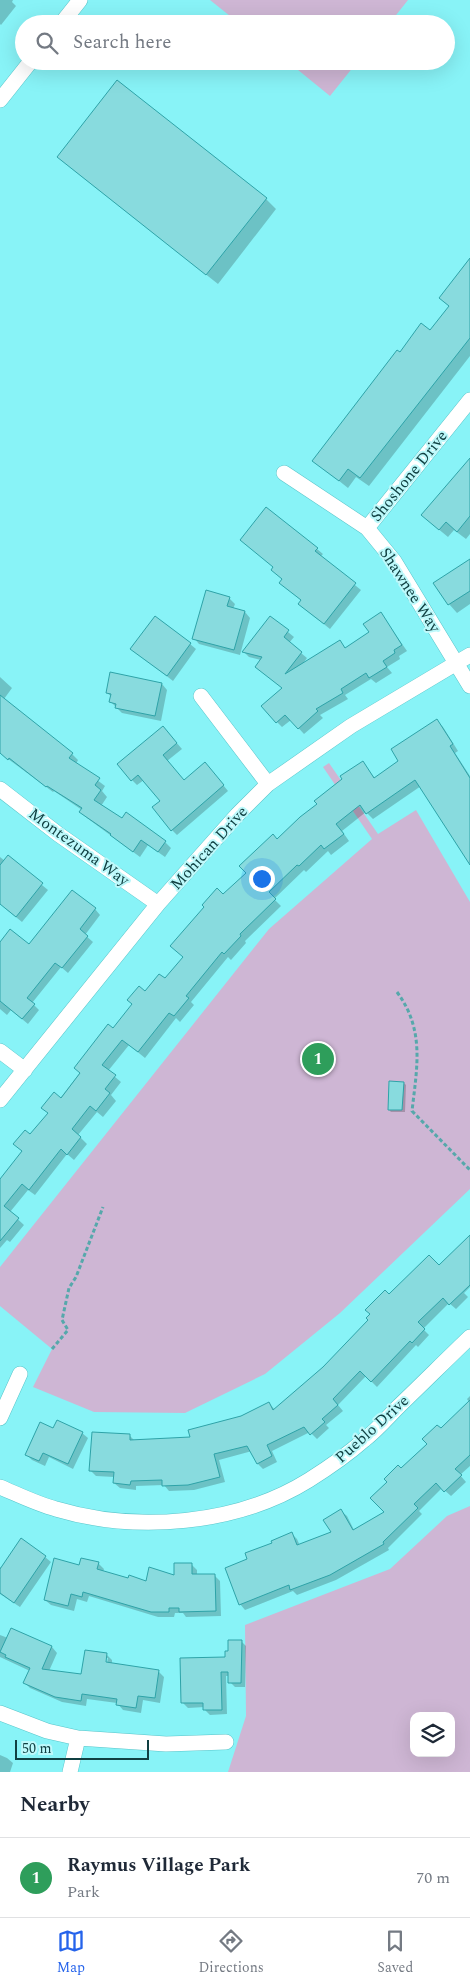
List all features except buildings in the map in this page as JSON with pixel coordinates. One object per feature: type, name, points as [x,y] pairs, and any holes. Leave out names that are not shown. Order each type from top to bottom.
[{"type":"street","points":[[68,15],[80,0]]},
{"type":"street","points":[[0,100],[24,70]]},
{"type":"street","name":"Shoshone Drive","points":[[368,528],[470,400]]},
{"type":"street","name":"Shawnee Way","points":[[284,473],[368,528],[394,561],[470,686]]},
{"type":"street","name":"Mohican Drive","points":[[0,1100],[158,904],[237,815],[268,784],[351,726],[470,655]]},
{"type":"street","points":[[201,696],[268,784]]},
{"type":"street","name":"Montezuma Way","points":[[0,789],[58,834],[158,904]]},
{"type":"street","points":[[0,1051],[24,1070]]},
{"type":"street","name":"Pueblo Drive","points":[[0,1487],[70,1513],[88,1517],[136,1522],[188,1520],[222,1515],[244,1508],[286,1492],[308,1481],[365,1440],[470,1337]]},
{"type":"street","points":[[0,1418],[20,1374]]},
{"type":"street","points":[[0,1713],[47,1731],[78,1738],[166,1744],[226,1742]]},
{"type":"street","points":[[70,1772],[78,1738]]},
{"type":"path","points":[[397,992],[406,1004],[417,1040],[412,1111],[470,1170]]},
{"type":"path","points":[[52,1349],[68,1330],[62,1320],[69,1288],[76,1277],[103,1207]]},
{"type":"shaded area","points":[[210,0],[408,0],[396,15],[229,15]]},
{"type":"shaded area","points":[[298,70],[351,70],[330,96]]},
{"type":"shaded area","points":[[329,763],[378,834],[416,810],[470,902],[470,1189],[340,1313],[265,1374],[185,1413],[94,1412],[33,1387],[52,1349],[0,1306],[0,1267],[269,929],[372,839],[323,767]]},
{"type":"shaded area","points":[[470,1506],[470,1772],[228,1772],[246,1716],[245,1625],[390,1569],[447,1516]]},
{"type":"place","name":"Raymus Village Park","points":[[318,1059]]}]
